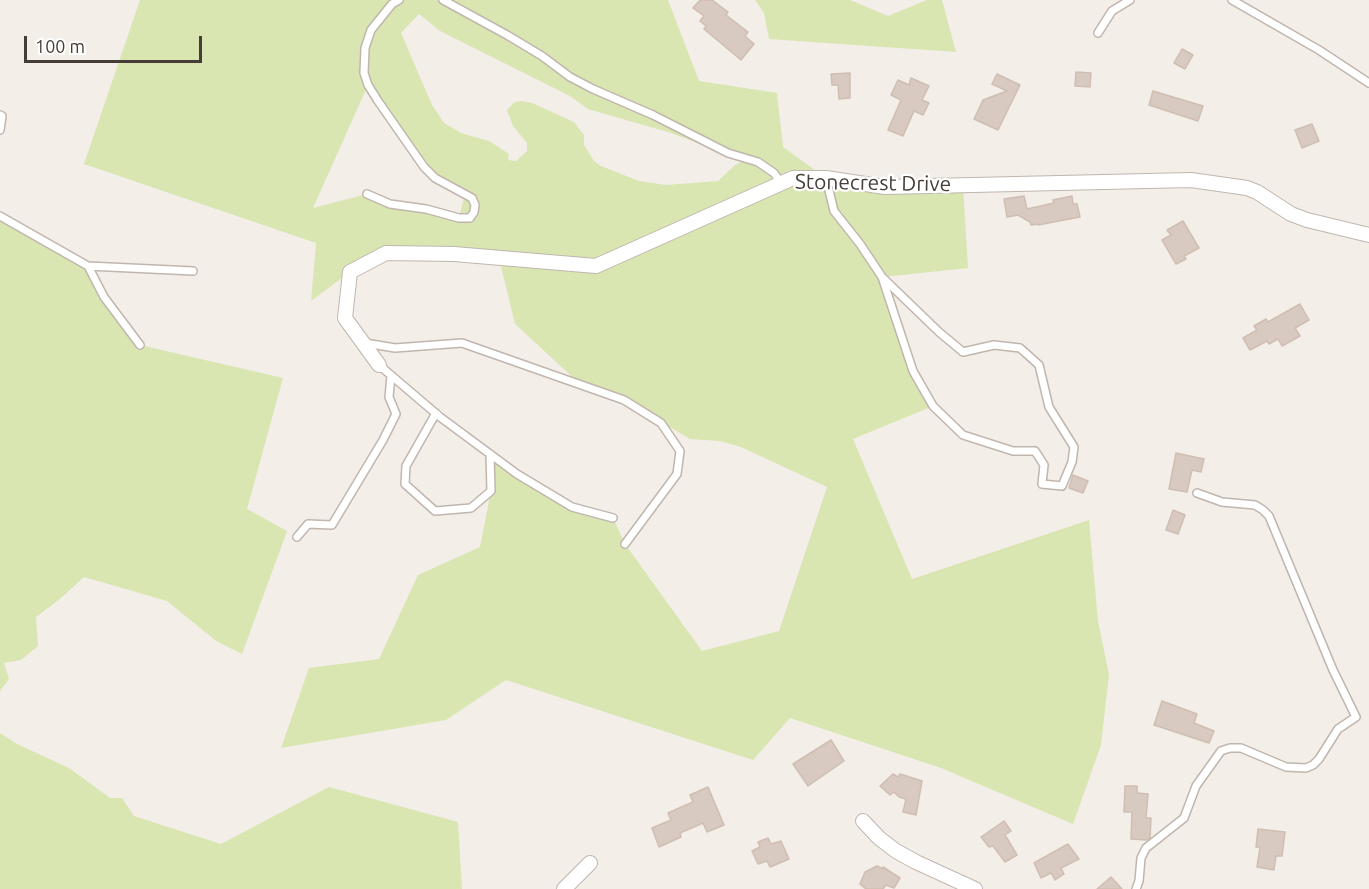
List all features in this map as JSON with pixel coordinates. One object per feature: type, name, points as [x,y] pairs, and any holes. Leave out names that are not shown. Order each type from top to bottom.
[{"type":"street","name":"Stonecrest Drive","points":[[379,365],[345,318],[350,272],[386,253],[454,254],[596,266],[793,178],[826,178],[885,188],[1191,180],[1247,188],[1291,214],[1369,235]]},
{"type":"street","points":[[863,821],[879,838],[897,851],[975,889]]},
{"type":"street","points":[[564,889],[590,863]]},
{"type":"lane","points":[[367,194],[390,204],[426,209],[459,218],[470,218],[474,212],[475,205],[472,198],[435,178],[424,167],[378,101],[366,79],[364,73],[365,48],[371,30],[392,4],[399,0]]},
{"type":"lane","points":[[443,0],[542,56],[570,77],[593,90],[664,120],[729,153],[758,162],[774,173],[781,183]]},
{"type":"lane","points":[[1098,33],[1112,11],[1130,0]]},
{"type":"lane","points":[[1232,0],[1319,50],[1369,83]]},
{"type":"lane","points":[[0,115],[2,116],[0,130]]},
{"type":"lane","points":[[826,178],[834,211],[882,277],[939,332],[963,352],[994,345],[1020,348],[1039,365],[1049,406],[1074,447],[1072,462],[1062,486],[1042,484],[1044,465],[1035,451],[1012,451],[963,435],[933,406],[913,371],[882,277]]},
{"type":"lane","points":[[0,216],[88,266],[193,271]]},
{"type":"lane","points":[[88,266],[104,297],[140,345]]},
{"type":"lane","points":[[363,343],[395,348],[462,344],[624,400],[661,423],[680,451],[677,474],[625,544]]},
{"type":"lane","points":[[379,365],[436,413],[517,474],[572,507],[613,518]]},
{"type":"lane","points":[[297,537],[308,524],[332,525],[383,440],[396,414],[389,397],[391,376]]},
{"type":"lane","points":[[436,413],[406,466],[405,484],[435,511],[471,508],[491,491],[490,454]]},
{"type":"lane","points":[[1136,889],[1141,858],[1146,848],[1184,819],[1196,786],[1215,756],[1221,751],[1240,748],[1286,767],[1306,768],[1319,759],[1338,729],[1356,717],[1293,578],[1269,516],[1255,505],[1222,502],[1197,493]]},
{"type":"green space","points":[[140,0],[668,0],[699,81],[777,93],[783,147],[826,178],[963,186],[968,268],[883,277],[913,371],[933,406],[853,439],[912,579],[1089,520],[1098,621],[1109,675],[1101,745],[1073,824],[941,768],[790,718],[753,760],[506,680],[446,720],[281,748],[309,668],[379,659],[418,575],[480,547],[491,491],[490,454],[572,507],[613,518],[625,544],[702,651],[779,631],[827,487],[741,447],[720,441],[690,439],[624,400],[579,383],[515,324],[499,258],[386,253],[350,272],[311,301],[316,243],[84,164]],"holes":[[[419,14],[440,31],[570,96],[588,109],[671,133],[729,155],[741,162],[718,181],[666,185],[639,181],[594,161],[584,145],[584,135],[574,122],[532,103],[522,101],[515,102],[507,110],[513,126],[527,143],[527,151],[516,161],[508,160],[509,154],[489,141],[461,133],[444,123],[432,105],[401,33]],[[368,85],[435,178],[465,194],[459,217],[390,204],[367,194],[313,208]]]},
{"type":"green space","points":[[755,0],[850,0],[888,16],[927,0],[942,0],[956,52],[769,39],[764,13]]},
{"type":"green space","points":[[0,216],[88,266],[104,297],[140,345],[283,378],[247,509],[287,531],[242,654],[216,641],[167,601],[84,577],[36,617],[38,646],[21,660],[4,663],[9,679],[0,691]]},
{"type":"green space","points":[[0,733],[17,744],[69,768],[110,798],[122,798],[134,816],[221,844],[329,787],[458,822],[462,889],[0,889]]},
{"type":"building","points":[[700,0],[712,0],[728,12],[726,15],[748,32],[745,36],[754,44],[741,60],[704,29],[706,26],[700,21],[704,16],[693,8]]},
{"type":"building","points":[[1182,49],[1193,55],[1185,69],[1174,63]]},
{"type":"building","points":[[1076,72],[1091,73],[1090,87],[1075,86]]},
{"type":"building","points":[[850,73],[850,98],[839,99],[838,85],[832,85],[831,74]]},
{"type":"building","points":[[997,74],[1020,85],[998,130],[974,119],[983,100],[1007,91],[992,84]]},
{"type":"building","points":[[911,78],[929,86],[922,100],[929,103],[923,115],[914,111],[903,136],[888,130],[901,100],[891,95],[898,80],[909,85]]},
{"type":"building","points":[[1153,91],[1203,106],[1198,121],[1149,105]]},
{"type":"building","points":[[1312,124],[1319,141],[1302,148],[1295,130]]},
{"type":"building","points":[[1024,196],[1027,209],[1072,196],[1073,204],[1077,204],[1080,217],[1031,225],[1018,215],[1007,217],[1004,199]]},
{"type":"building","points":[[1183,221],[1199,248],[1184,256],[1186,259],[1176,264],[1162,240],[1171,235],[1167,230]]},
{"type":"building","points":[[1300,304],[1309,320],[1295,328],[1300,336],[1282,346],[1278,339],[1269,344],[1267,341],[1250,350],[1243,338],[1257,330],[1254,326],[1266,319],[1268,322]]},
{"type":"building","points":[[1176,453],[1204,459],[1201,472],[1192,470],[1187,492],[1169,489]]},
{"type":"building","points":[[1073,475],[1088,481],[1083,493],[1069,488]]},
{"type":"building","points":[[1173,510],[1185,515],[1178,534],[1166,530]]},
{"type":"building","points":[[1162,701],[1197,714],[1194,723],[1214,731],[1209,743],[1154,725]]},
{"type":"building","points":[[831,740],[844,761],[808,786],[793,764]]},
{"type":"building","points":[[893,774],[922,781],[916,815],[903,812],[906,799],[894,792],[890,795],[880,786]]},
{"type":"building","points":[[1125,786],[1137,786],[1137,793],[1148,794],[1146,818],[1151,818],[1150,838],[1147,840],[1131,839],[1132,812],[1124,812]]},
{"type":"building","points":[[708,787],[724,825],[707,832],[703,823],[680,833],[681,837],[659,847],[652,828],[671,820],[668,813],[693,802],[690,795]]},
{"type":"building","points":[[1004,821],[1011,831],[1005,835],[1017,855],[1005,862],[993,846],[989,847],[981,837]]},
{"type":"building","points":[[1258,829],[1285,832],[1282,856],[1276,856],[1274,870],[1257,867],[1260,847],[1256,847]]},
{"type":"building","points":[[768,838],[771,844],[781,841],[789,859],[770,867],[767,861],[758,864],[752,851],[760,847],[758,842]]},
{"type":"building","points":[[1068,844],[1079,859],[1061,868],[1064,874],[1055,880],[1051,873],[1041,878],[1034,863]]},
{"type":"building","points":[[877,866],[883,869],[883,867],[900,878],[894,888],[886,885],[883,889],[866,889],[860,884],[865,872]]},
{"type":"building","points":[[1111,877],[1122,889],[1097,889]]}]
